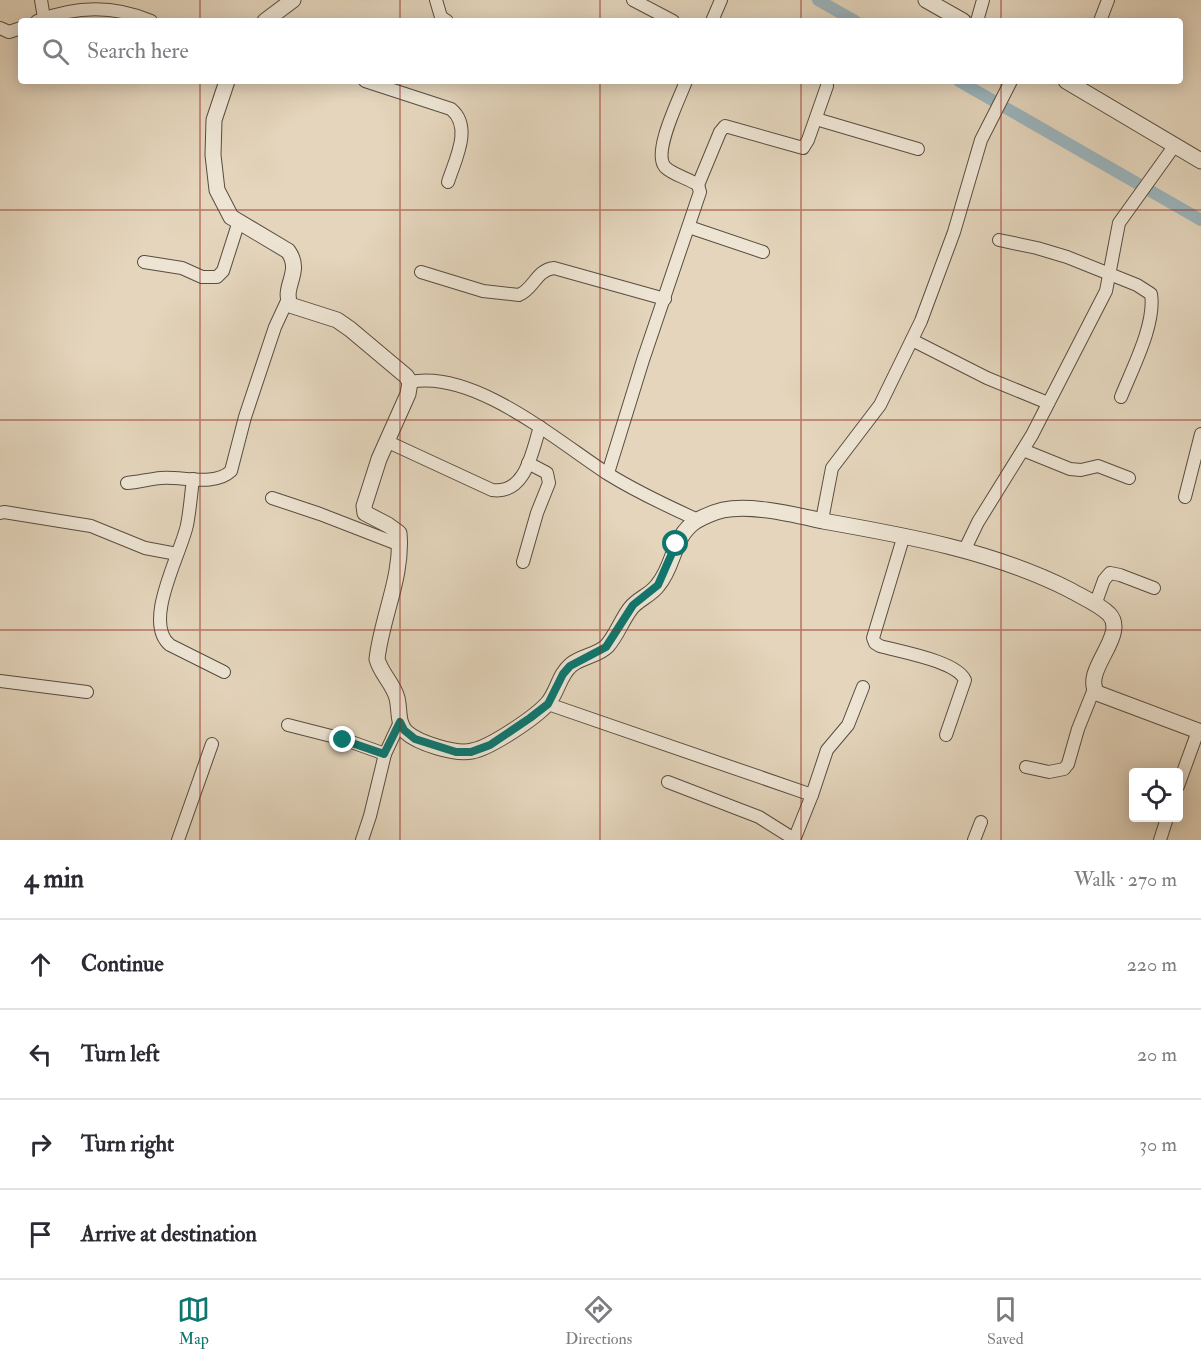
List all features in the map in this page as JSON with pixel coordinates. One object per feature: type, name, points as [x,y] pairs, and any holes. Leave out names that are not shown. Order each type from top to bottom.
[{"type":"street","points":[[41,0],[41,18]]},
{"type":"street","points":[[269,18],[293,0]]},
{"type":"street","points":[[436,0],[443,18]]},
{"type":"street","points":[[633,0],[667,18]]},
{"type":"street","points":[[713,18],[722,0]]},
{"type":"street","points":[[926,0],[958,18]]},
{"type":"street","points":[[978,18],[983,0]]},
{"type":"street","points":[[1101,18],[1108,0]]},
{"type":"street","points":[[47,18],[76,9],[112,10],[140,18]]},
{"type":"street","points":[[128,483],[160,478],[212,480],[226,476],[231,471],[245,417],[274,327],[288,299],[294,269],[292,257],[288,251],[231,217],[217,190],[213,154],[214,120],[226,84]]},
{"type":"street","points":[[374,84],[455,112],[463,138],[448,182]]},
{"type":"street","points":[[686,84],[661,146],[661,160],[667,169],[698,185]]},
{"type":"street","points":[[822,520],[836,461],[880,405],[921,321],[954,232],[981,140],[994,110],[1009,84]]},
{"type":"street","points":[[1073,84],[1171,150],[1201,161]]},
{"type":"street","points":[[608,473],[700,192],[698,185],[720,132],[725,126],[735,127],[794,147],[803,147],[808,140],[827,86]]},
{"type":"street","points":[[816,119],[918,149]]},
{"type":"street","points":[[964,551],[978,522],[1023,450],[1106,291],[1119,223],[1171,150]]},
{"type":"street","points":[[144,262],[182,268],[202,277],[217,277],[223,271],[239,221]]},
{"type":"street","points":[[689,227],[763,252]]},
{"type":"street","points":[[999,240],[1050,251],[1151,294],[1152,300],[1143,344],[1121,397]]},
{"type":"street","points":[[422,272],[483,291],[519,295],[525,293],[541,272],[555,268],[665,299]]},
{"type":"street","points":[[288,299],[290,305],[295,308],[325,316],[350,329],[406,376],[410,382],[408,394],[367,490],[364,506],[365,513],[399,533],[398,569],[377,659],[380,669],[395,693],[400,722],[404,730],[415,739],[456,752],[471,752],[490,745],[530,718],[548,704],[563,674],[570,666],[606,647],[633,605],[658,585],[684,530],[698,520],[724,510],[751,510],[776,512],[904,535],[964,551],[1036,573],[1110,615],[1114,623],[1105,653],[1095,673],[1094,689],[1078,729],[1068,764],[1064,769],[1048,772],[1026,767]]},
{"type":"street","points":[[912,340],[987,378],[1048,404]]},
{"type":"street","points":[[410,382],[423,379],[462,386],[506,407],[642,494],[698,520]]},
{"type":"street","points":[[386,441],[492,490],[501,491],[515,486],[524,473],[540,427]]},
{"type":"street","points":[[1185,496],[1201,434]]},
{"type":"street","points":[[1023,450],[1070,469],[1081,470],[1098,466],[1129,478]]},
{"type":"street","points":[[523,562],[537,513],[549,483],[548,474],[528,463]]},
{"type":"street","points":[[193,478],[187,527],[161,607],[161,633],[170,645],[224,672]]},
{"type":"street","points":[[272,498],[400,545]]},
{"type":"street","points":[[0,513],[91,526],[145,548],[177,554]]},
{"type":"street","points":[[904,535],[873,638],[880,646],[938,663],[957,670],[963,675],[965,680],[946,735]]},
{"type":"street","points":[[1095,605],[1104,580],[1110,573],[1154,588]]},
{"type":"street","points":[[0,681],[87,692]]},
{"type":"street","points":[[668,782],[759,816],[794,839],[827,750],[848,725],[863,687]]},
{"type":"street","points":[[1094,689],[1102,696],[1200,732],[1183,776]]},
{"type":"street","points":[[548,704],[812,795]]},
{"type":"street","points":[[362,840],[370,816],[384,754],[400,722]]},
{"type":"street","points":[[288,725],[384,754]]},
{"type":"street","points":[[178,840],[212,744]]},
{"type":"street","points":[[974,840],[981,822]]},
{"type":"street","points":[[1160,840],[1166,822]]},
{"type":"waterway","points":[[818,0],[850,18]]},
{"type":"waterway","points":[[964,84],[1201,220]]},
{"type":"route","points":[[343,740],[384,754],[400,722],[404,730],[415,739],[456,752],[471,752],[490,745],[548,704],[563,674],[570,666],[606,647],[633,605],[658,585],[676,544]]}]
